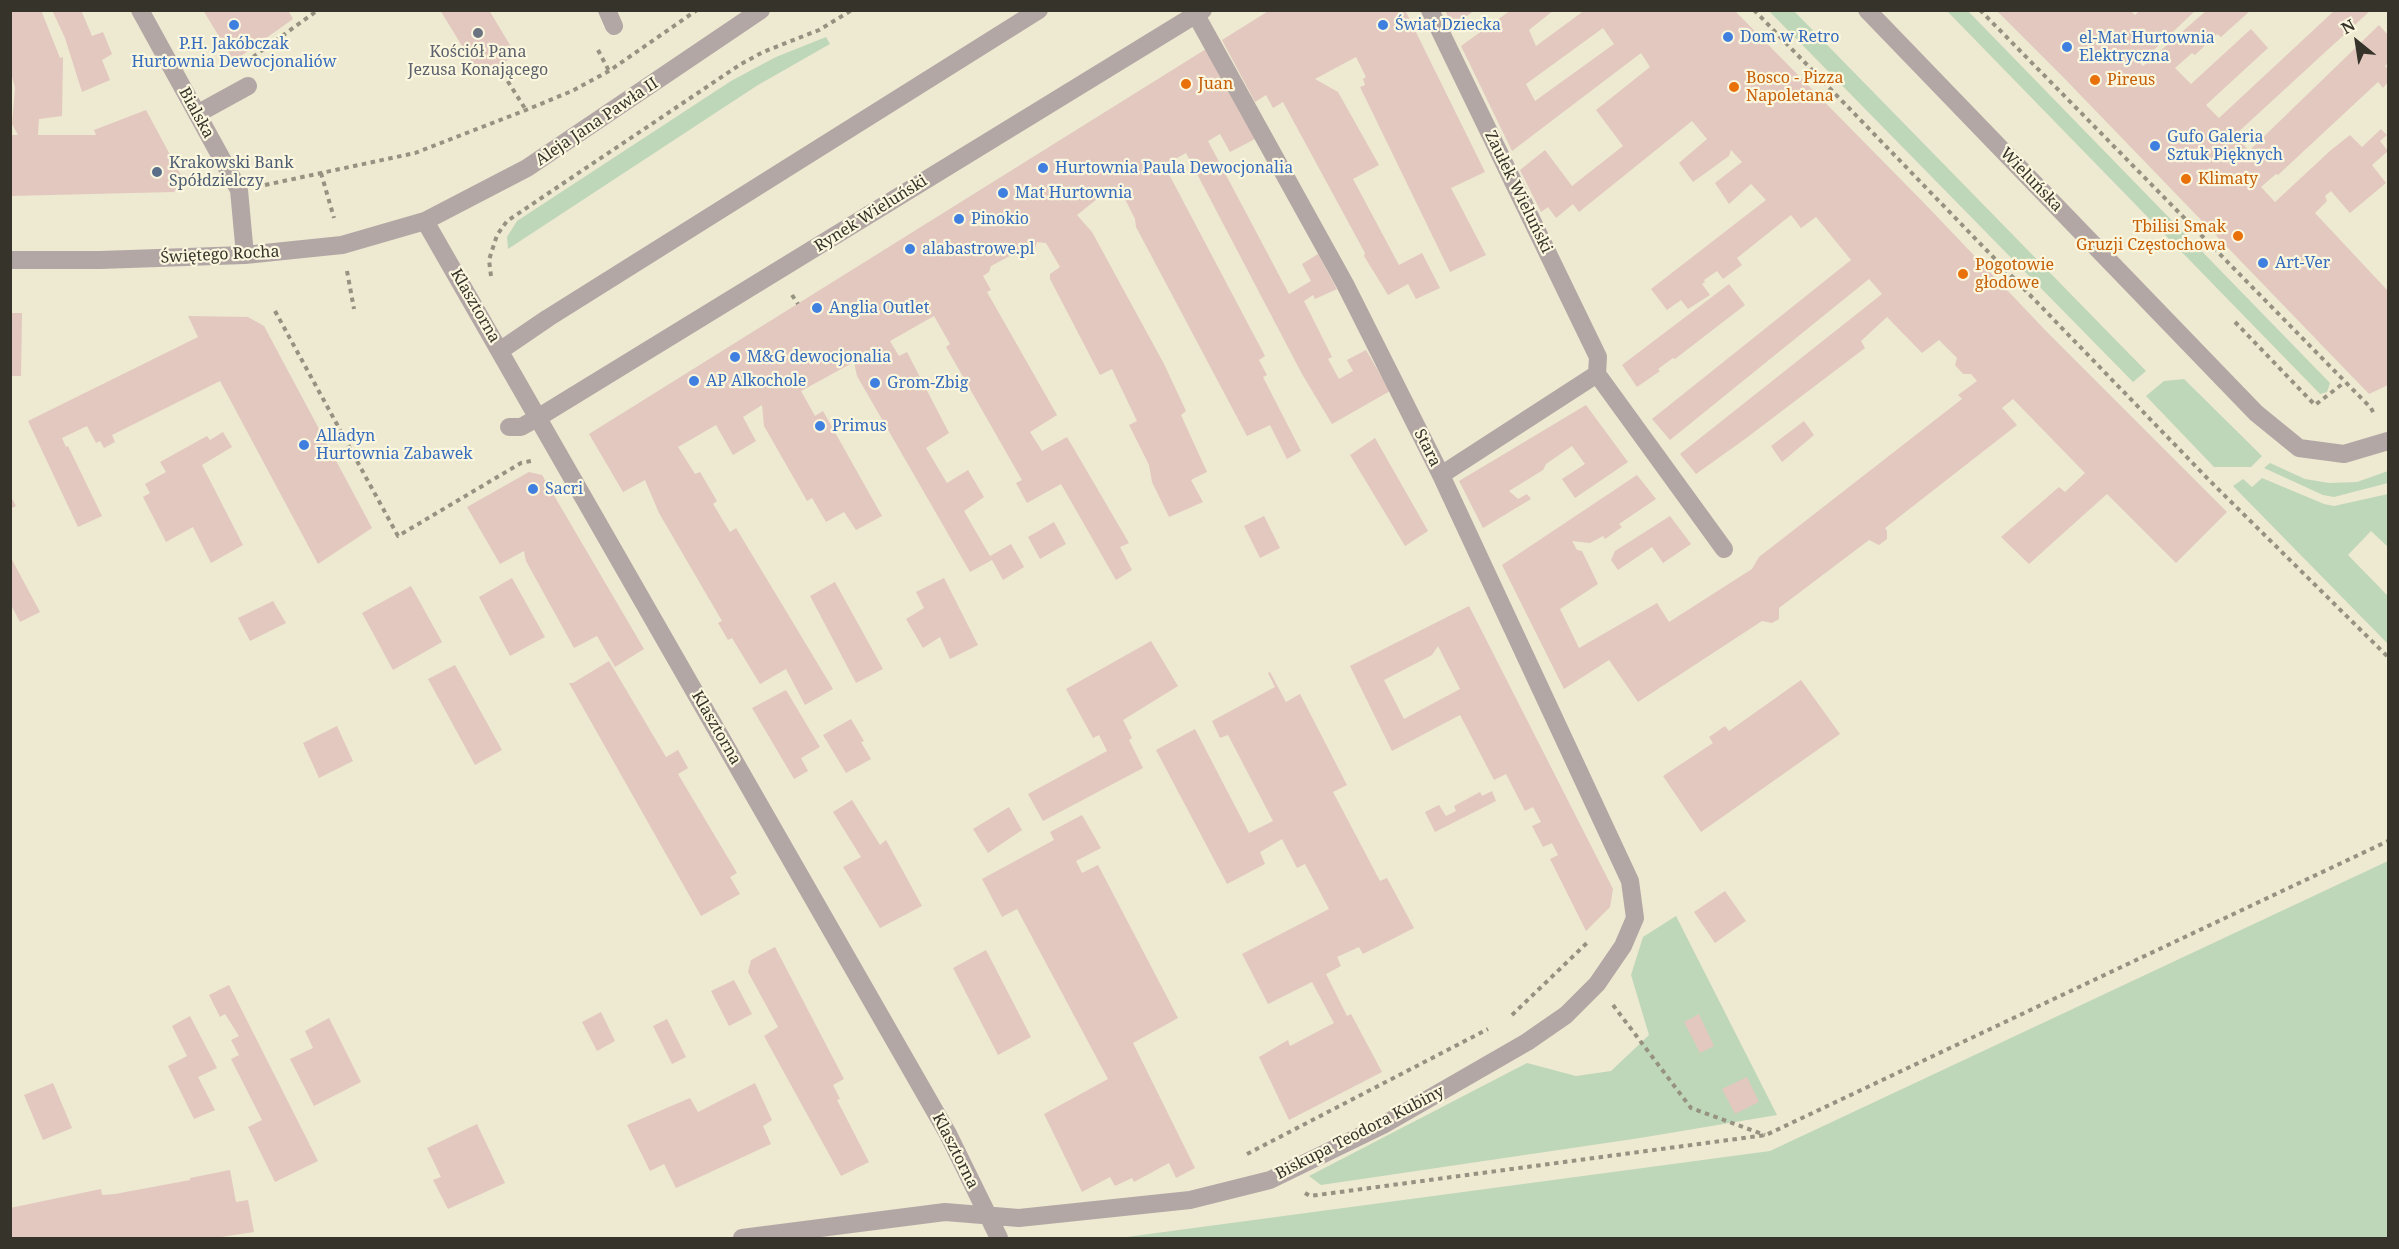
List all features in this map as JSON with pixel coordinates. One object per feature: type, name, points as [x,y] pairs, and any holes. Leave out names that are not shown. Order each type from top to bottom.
[{"type":"street","name":"Bialska","points":[[140,10],[239,190],[245,255]]},
{"type":"street","name":"Aleja Jana Pawła II","points":[[425,221],[527,168],[761,10]]},
{"type":"street","points":[[501,350],[1039,10]]},
{"type":"street","name":"Zaułek Wieluński","points":[[1430,10],[1598,357],[1597,374],[1724,549]]},
{"type":"street","name":"Wieluńska","points":[[1867,10],[2256,413],[2299,448],[2344,454],[2388,442]]},
{"type":"street","name":"Rynek Wieluński","points":[[509,427],[521,427],[539,417],[1200,13]]},
{"type":"street","name":"Stara","points":[[1200,13],[1345,284],[1441,475],[1630,881],[1633,894]]},
{"type":"street","points":[[197,114],[249,86]]},
{"type":"street","name":"Świętego Rocha","points":[[10,260],[100,260],[245,255],[342,246],[425,221]]},
{"type":"street","name":"Klasztorna","points":[[425,221],[501,350],[948,1134],[999,1239]]},
{"type":"street","points":[[1441,475],[1597,374]]},
{"type":"street","name":"Biskupa Teodora Kubiny","points":[[742,1239],[945,1212],[1019,1218],[1190,1200],[1270,1180],[1383,1125],[1527,1042],[1566,1015],[1597,984],[1623,946],[1635,918],[1633,894]]},
{"type":"path","points":[[249,60],[318,10]]},
{"type":"path","points":[[239,190],[415,153],[526,110],[572,91],[609,71],[697,10]]},
{"type":"path","points":[[475,307],[495,295],[491,283],[489,260],[497,235],[507,221],[741,64],[819,30],[852,10]]},
{"type":"path","points":[[1754,10],[2210,481],[2388,657]]},
{"type":"path","points":[[1980,10],[2371,408],[2388,442]]},
{"type":"path","points":[[498,66],[526,110]]},
{"type":"path","points":[[792,294],[798,304]]},
{"type":"path","points":[[275,311],[398,536],[521,463],[542,459]]},
{"type":"path","points":[[2235,322],[2315,405],[2346,382]]},
{"type":"path","points":[[1282,1174],[1310,1196],[1766,1135],[2388,841]]},
{"type":"path","points":[[1511,1017],[1596,934]]},
{"type":"path","points":[[1597,984],[1691,1108],[1766,1135]]},
{"type":"path","points":[[1245,1155],[1490,1028]]},
{"type":"green space","points":[[1769,11],[1794,11],[2146,371],[2133,382]]},
{"type":"green space","points":[[1947,11],[1968,11],[2330,383],[2327,392],[2320,394]]},
{"type":"green space","points":[[826,37],[830,44],[758,85],[508,249],[507,237],[517,221],[731,81],[776,57]]},
{"type":"green space","points":[[2184,379],[2262,456],[2251,467],[2214,467],[2146,396],[2164,381]]},
{"type":"green space","points":[[2270,463],[2305,479],[2329,483],[2357,482],[2388,471],[2388,483],[2334,497],[2323,495],[2264,468]]},
{"type":"green space","points":[[2262,478],[2334,506],[2388,494],[2388,547],[2371,531],[2348,555],[2388,596],[2388,644],[2233,486],[2243,479],[2252,487]]},
{"type":"green space","points":[[2388,861],[2388,1238],[1119,1238],[1770,1151]]},
{"type":"green space","points":[[1676,916],[1777,1115],[1640,1138],[1321,1185],[1309,1176],[1527,1063],[1576,1076],[1611,1071],[1649,1035],[1631,975],[1643,937]]},
{"type":"building","points":[[10,10],[41,10],[60,58],[63,57],[62,116],[39,119],[38,135],[96,135],[94,130],[146,110],[183,179],[174,192],[10,196],[10,135],[18,135],[12,124],[15,88],[10,69]]},
{"type":"building","points":[[52,10],[81,10],[92,36],[103,32],[112,54],[102,60],[110,80],[82,92],[65,38]]},
{"type":"building","name":"P.H. Jakóbczak Hurtownia Dewocjonaliów","points":[[203,10],[288,10],[293,19],[234,61]]},
{"type":"building","name":"Kościół Pana Jezusa Konającego","points":[[440,10],[489,10],[516,55],[481,77]]},
{"type":"building","points":[[1270,10],[1405,10],[1485,172],[1451,188],[1486,255],[1450,272],[1360,87],[1365,85],[1363,79],[1366,77],[1356,57],[1315,79],[1338,92],[1379,165],[1353,179],[1399,265],[1422,253],[1440,288],[1416,299],[1408,284],[1388,295],[1364,256],[1365,253],[1283,102],[1273,108],[1266,95],[1255,102],[1222,40]]},
{"type":"building","points":[[1445,10],[1475,10],[1452,27]]},
{"type":"building","points":[[1511,10],[1554,10],[1529,30],[1536,46],[1585,10],[1734,10],[2047,332],[2227,512],[2176,563],[2107,494],[2029,564],[2001,537],[2059,487],[2065,492],[2085,473],[2013,399],[2002,408],[2017,425],[1885,528],[1887,539],[1879,545],[1869,540],[1779,608],[1779,619],[1772,623],[1762,621],[1638,702],[1609,660],[1564,689],[1502,565],[1637,475],[1656,499],[1619,524],[1622,527],[1605,539],[1603,536],[1590,543],[1572,541],[1577,550],[1582,551],[1598,584],[1560,609],[1579,648],[1657,603],[1669,622],[1752,569],[1759,557],[1962,399],[1958,395],[1977,381],[1971,374],[1963,374],[1955,365],[1957,358],[1939,340],[1922,353],[1887,317],[1861,341],[1865,348],[1696,474],[1680,454],[1882,294],[1869,279],[1670,440],[1652,419],[1851,260],[1816,217],[1801,228],[1791,215],[1737,258],[1742,265],[1723,279],[1717,271],[1704,280],[1702,284],[1710,295],[1688,309],[1681,300],[1667,310],[1651,289],[1766,200],[1751,184],[1729,204],[1715,183],[1742,162],[1731,150],[1729,156],[1693,182],[1679,163],[1707,139],[1692,121],[1579,212],[1573,204],[1556,218],[1548,207],[1541,212],[1520,170],[1545,150],[1572,186],[1623,146],[1596,110],[1650,67],[1641,53],[1512,151],[1461,46]],"holes":[[[1603,28],[1614,44],[1535,101],[1526,84]]]},
{"type":"building","points":[[1996,10],[2130,10],[2135,15],[2140,10],[2196,10],[2140,63],[2143,66],[2207,10],[2251,10],[2221,37],[2217,34],[2195,55],[2192,53],[2175,68],[2191,84],[2251,29],[2268,48],[2206,105],[2219,118],[2335,10],[2371,10],[2235,135],[2250,152],[2379,25],[2388,35],[2388,63],[2385,66],[2388,69],[2388,82],[2383,88],[2378,82],[2278,175],[2276,174],[2261,187],[2275,202],[2350,135],[2362,147],[2381,129],[2387,135],[2380,141],[2388,151],[2372,165],[2386,183],[2350,213],[2331,191],[2325,196],[2327,201],[2315,213],[2388,291],[2388,385],[2369,394]]},
{"type":"building","points":[[1206,49],[1255,139],[1230,152],[1220,134],[1208,141],[1289,294],[1311,281],[1302,264],[1318,254],[1337,289],[1315,299],[1313,295],[1304,301],[1332,357],[1328,359],[1339,379],[1353,371],[1347,360],[1366,350],[1390,391],[1332,424],[1302,374],[1186,153],[1164,165],[1265,356],[1259,360],[1267,375],[1263,377],[1301,451],[1287,459],[1270,425],[1247,436],[1136,227],[1135,219],[1119,187],[1097,199],[1077,215],[1092,232],[1164,364],[1186,411],[1181,415],[1207,472],[1191,480],[1203,502],[1169,517],[1152,482],[1149,465],[1129,425],[1137,421],[1112,369],[1100,375],[1050,279],[1050,274],[1060,267],[1046,243],[1037,242],[1035,248],[1025,253],[1019,251],[991,266],[989,272],[983,276],[991,290],[987,292],[1057,415],[1030,432],[1042,451],[1067,437],[1129,543],[1120,547],[1132,570],[1116,580],[1061,484],[1027,503],[1016,483],[1022,480],[946,347],[950,344],[934,316],[890,341],[899,356],[907,352],[949,433],[926,448],[947,483],[968,470],[984,497],[964,511],[990,556],[1011,544],[1024,567],[1003,580],[992,560],[970,572],[857,376],[854,362],[801,391],[815,416],[823,411],[882,516],[856,530],[844,512],[826,522],[812,498],[807,501],[764,426],[762,405],[743,417],[756,441],[733,455],[716,425],[678,447],[695,474],[700,472],[717,501],[713,504],[730,532],[736,528],[833,689],[805,705],[786,669],[760,684],[732,638],[728,640],[718,623],[722,621],[659,513],[645,480],[623,492],[589,434]]},
{"type":"building","points":[[1729,284],[1745,305],[1637,387],[1622,365]]},
{"type":"building","points":[[10,313],[22,313],[21,376],[10,376]]},
{"type":"building","points":[[188,316],[248,317],[264,326],[372,528],[318,564],[220,381],[112,435],[115,442],[104,448],[100,441],[96,443],[87,426],[62,438],[102,516],[78,527],[28,421],[198,337]]},
{"type":"building","points":[[1586,405],[1628,462],[1575,498],[1562,479],[1585,464],[1572,446],[1546,464],[1543,470],[1509,491],[1518,499],[1527,494],[1531,499],[1483,528],[1459,481]]},
{"type":"building","points":[[1804,421],[1814,435],[1782,462],[1771,446]]},
{"type":"building","points":[[223,432],[232,447],[202,465],[243,545],[211,563],[193,527],[166,542],[143,497],[150,493],[145,484],[166,472],[160,462],[207,436],[210,440]]},
{"type":"building","points":[[1375,438],[1428,531],[1405,546],[1350,455]]},
{"type":"building","points":[[529,472],[542,475],[644,649],[615,667],[597,636],[574,648],[526,561],[524,551],[500,564],[467,507]]},
{"type":"building","points":[[10,495],[16,506],[10,509]]},
{"type":"building","points":[[1264,516],[1280,548],[1260,558],[1244,526]]},
{"type":"building","points":[[1670,516],[1691,544],[1663,563],[1652,547],[1618,570],[1611,560],[1615,551]]},
{"type":"building","points":[[1054,522],[1066,544],[1040,559],[1028,537]]},
{"type":"building","points":[[10,556],[40,612],[20,622],[10,603]]},
{"type":"building","points":[[512,578],[545,637],[510,656],[479,597]]},
{"type":"building","points":[[944,578],[978,645],[950,659],[940,637],[923,648],[906,619],[924,608],[916,592]]},
{"type":"building","points":[[835,582],[883,669],[856,683],[810,596]]},
{"type":"building","points":[[411,586],[442,642],[393,670],[362,613]]},
{"type":"building","points":[[273,601],[286,623],[250,641],[238,618]]},
{"type":"building","points":[[1469,606],[1613,889],[1610,907],[1586,931],[1550,859],[1558,855],[1552,843],[1543,847],[1532,826],[1541,822],[1533,807],[1525,811],[1506,774],[1494,780],[1460,715],[1392,751],[1350,666]],"holes":[[[1438,646],[1460,689],[1404,719],[1384,680],[1432,655]]]},
{"type":"building","points":[[1151,641],[1178,686],[1123,720],[1132,738],[1129,740],[1143,768],[1043,821],[1028,794],[1107,751],[1099,735],[1093,738],[1066,689]]},
{"type":"building","points":[[609,661],[666,757],[678,750],[688,768],[678,774],[737,873],[730,877],[740,894],[701,916],[569,683],[573,683]]},
{"type":"building","points":[[455,665],[502,750],[475,765],[428,679]]},
{"type":"building","points":[[1270,672],[1286,702],[1300,694],[1347,785],[1333,792],[1380,881],[1387,878],[1414,928],[1363,954],[1359,947],[1337,957],[1341,966],[1326,974],[1347,1016],[1351,1014],[1382,1072],[1289,1120],[1259,1057],[1288,1040],[1290,1046],[1334,1023],[1312,982],[1268,1004],[1242,954],[1329,909],[1305,864],[1297,868],[1282,839],[1260,852],[1265,864],[1227,884],[1156,750],[1195,729],[1249,833],[1273,821],[1228,735],[1220,738],[1212,721],[1275,687],[1268,673]]},
{"type":"building","points":[[1801,680],[1840,734],[1701,832],[1663,776],[1713,743],[1709,737],[1725,726],[1729,731]]},
{"type":"building","points":[[786,690],[820,747],[801,758],[808,771],[794,779],[752,708]]},
{"type":"building","points":[[851,719],[871,759],[846,773],[823,735]]},
{"type":"building","points":[[337,726],[353,761],[319,778],[303,743]]},
{"type":"building","points":[[1492,791],[1496,801],[1435,832],[1425,812],[1439,805],[1446,816],[1456,811],[1454,806],[1480,792],[1482,796]]},
{"type":"building","points":[[852,800],[880,845],[886,840],[922,906],[880,928],[843,867],[861,857],[833,812]]},
{"type":"building","points":[[1009,807],[1022,830],[988,853],[973,829]]},
{"type":"building","points":[[1082,815],[1101,848],[1076,861],[1082,873],[1098,865],[1178,1018],[1133,1043],[1195,1168],[1176,1178],[1169,1163],[1134,1182],[1132,1178],[1115,1186],[1110,1177],[1082,1192],[1044,1114],[1108,1079],[1017,909],[1002,917],[982,879],[1054,840],[1050,832]]},
{"type":"building","points":[[1725,891],[1746,921],[1715,943],[1694,912]]},
{"type":"building","points":[[775,947],[844,1079],[833,1085],[840,1099],[837,1100],[869,1162],[841,1176],[764,1036],[778,1027],[748,972],[751,960]]},
{"type":"building","points":[[986,950],[1031,1037],[998,1055],[953,968]]},
{"type":"building","points":[[734,980],[752,1014],[729,1026],[711,991]]},
{"type":"building","points":[[229,985],[318,1161],[275,1182],[248,1127],[262,1120],[231,1059],[239,1055],[231,1040],[239,1036],[225,1014],[220,1017],[209,995]]},
{"type":"building","points":[[601,1012],[615,1041],[597,1051],[582,1022]]},
{"type":"building","points":[[1699,1014],[1714,1046],[1700,1053],[1684,1022]]},
{"type":"building","points":[[190,1016],[217,1068],[198,1077],[215,1110],[194,1119],[168,1066],[187,1056],[172,1026]]},
{"type":"building","points":[[329,1018],[361,1082],[314,1106],[290,1059],[313,1048],[305,1031]]},
{"type":"building","points":[[667,1019],[686,1057],[672,1064],[653,1026]]},
{"type":"building","points":[[1747,1077],[1759,1102],[1735,1114],[1722,1089]]},
{"type":"building","points":[[53,1083],[72,1128],[43,1140],[24,1095]]},
{"type":"building","points":[[755,1083],[772,1120],[763,1126],[771,1144],[676,1188],[664,1164],[650,1171],[627,1125],[690,1098],[698,1112]]},
{"type":"building","points":[[477,1124],[505,1183],[448,1209],[433,1180],[441,1177],[427,1148]]},
{"type":"building","points":[[230,1170],[236,1202],[248,1200],[254,1232],[215,1238],[10,1238],[10,1208],[101,1189],[102,1195],[115,1194]]},
{"type":"place","name":"P.H. Jakóbczak Hurtownia Dewocjonaliów","points":[[234,25]]},
{"type":"place","name":"Świat Dziecka","points":[[1383,25]]},
{"type":"place","name":"Kościół Pana Jezusa Konającego","points":[[478,33]]},
{"type":"place","name":"Dom w Retro","points":[[1728,37]]},
{"type":"place","name":"el-Mat Hurtownia Elektryczna","points":[[2067,47]]},
{"type":"place","name":"Pireus","points":[[2095,80]]},
{"type":"place","name":"Juan","points":[[1186,84]]},
{"type":"place","name":"Bosco - Pizza Napoletana","points":[[1734,87]]},
{"type":"place","name":"Gufo Galeria Sztuk Pięknych","points":[[2155,146]]},
{"type":"place","name":"Hurtownia Paula Dewocjonalia","points":[[1043,168]]},
{"type":"place","name":"Krakowski Bank Spółdzielczy","points":[[157,172]]},
{"type":"place","name":"Klimaty","points":[[2186,179]]},
{"type":"place","name":"Mat Hurtownia","points":[[1003,193]]},
{"type":"place","name":"Pinokio","points":[[959,219]]},
{"type":"place","name":"Tbilisi Smak Gruzji Częstochowa","points":[[2238,236]]},
{"type":"place","name":"alabastrowe.pl","points":[[910,249]]},
{"type":"place","name":"Art-Ver","points":[[2263,263]]},
{"type":"place","name":"Pogotowie głodowe","points":[[1963,274]]},
{"type":"place","name":"Anglia Outlet","points":[[817,308]]},
{"type":"place","name":"M&G dewocjonalia","points":[[735,357]]},
{"type":"place","name":"AP Alkochole","points":[[694,381]]},
{"type":"place","name":"Grom-Zbig","points":[[875,383]]},
{"type":"place","name":"Primus","points":[[820,426]]},
{"type":"place","name":"Alladyn Hurtownia Zabawek","points":[[304,445]]},
{"type":"place","name":"Sacri","points":[[533,489]]}]
